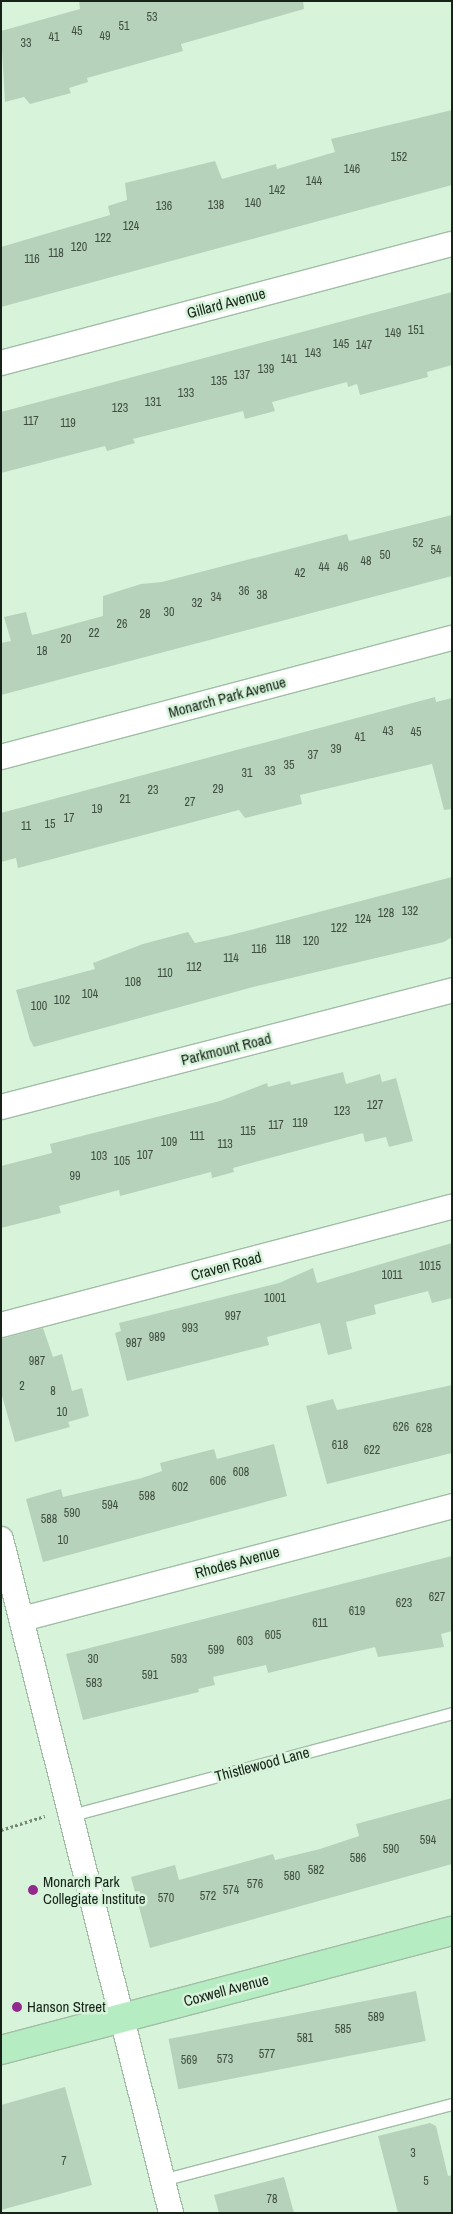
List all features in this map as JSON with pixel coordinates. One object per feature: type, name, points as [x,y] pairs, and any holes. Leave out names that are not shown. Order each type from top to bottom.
[{"type":"main road","name":"Coxwell Avenue","points":[[1,2050],[451,1933]]},
{"type":"street","name":"Gillard Avenue","points":[[1,363],[452,244]]},
{"type":"street","name":"Monarch Park Avenue","points":[[1,756],[452,638]]},
{"type":"street","name":"Parkmount Road","points":[[1,1107],[452,990]]},
{"type":"street","name":"Craven Road","points":[[1,1325],[452,1207]]},
{"type":"street","name":"Rhodes Avenue","points":[[22,1619],[452,1506]]},
{"type":"street","points":[[1,1539],[22,1619],[61,1815],[123,2018],[171,2213]]},
{"type":"lane","name":"Thistlewood Lane","points":[[61,1815],[452,1713]]},
{"type":"lane","points":[[162,2180],[452,2104]]},
{"type":"path","points":[[1,1830],[61,1815]]},
{"type":"building","points":[[79,1],[303,1],[304,9],[181,44],[183,51],[87,78],[88,82],[69,88],[71,93],[30,104],[24,97],[5,102],[1,31],[80,9]]},
{"type":"building","points":[[452,110],[452,185],[1,307],[1,247],[110,215],[108,206],[127,200],[125,183],[215,161],[222,179],[276,164],[277,169],[335,152],[331,139]]},
{"type":"building","points":[[452,292],[452,365],[427,372],[428,377],[360,395],[357,384],[348,387],[347,382],[272,402],[275,411],[245,419],[243,411],[133,439],[135,443],[107,451],[105,446],[1,473],[1,412]]},
{"type":"building","points":[[452,515],[452,576],[1,695],[1,643],[11,641],[4,617],[26,612],[32,635],[37,634],[103,616],[103,596],[141,584],[162,582],[347,534],[349,541]]},
{"type":"building","points":[[435,697],[436,702],[452,698],[452,809],[444,810],[432,764],[300,795],[302,804],[245,818],[239,810],[18,868],[16,858],[1,862],[1,813]]},
{"type":"building","points":[[452,877],[452,937],[444,942],[253,987],[34,1047],[30,1040],[16,990],[95,969],[93,963],[143,944],[188,932],[195,943]]},
{"type":"building","points":[[343,1072],[346,1084],[380,1074],[382,1082],[396,1078],[413,1141],[389,1147],[386,1137],[365,1142],[363,1133],[233,1168],[234,1172],[212,1178],[211,1172],[120,1196],[119,1190],[59,1206],[61,1213],[1,1228],[1,1166],[52,1153],[50,1144],[220,1101],[267,1083],[268,1087],[290,1081],[291,1085]]},
{"type":"building","points":[[452,1243],[452,1298],[432,1303],[428,1291],[374,1305],[376,1314],[346,1322],[352,1349],[328,1355],[320,1323],[267,1337],[269,1345],[127,1381],[115,1333],[121,1331],[119,1323],[279,1283],[313,1268],[317,1283]]},
{"type":"building","points":[[43,1328],[53,1357],[62,1354],[72,1391],[82,1388],[89,1416],[68,1422],[70,1427],[15,1442],[1,1392],[1,1339]]},
{"type":"building","points":[[452,1385],[452,1453],[327,1484],[306,1406],[333,1399],[337,1410]]},
{"type":"building","points":[[274,1444],[287,1496],[43,1562],[26,1499],[61,1489],[63,1497],[142,1478],[162,1471],[160,1463],[214,1449],[217,1459]]},
{"type":"building","points":[[452,1556],[452,1631],[441,1634],[444,1647],[378,1657],[375,1647],[268,1673],[266,1665],[213,1677],[215,1685],[198,1689],[199,1692],[83,1720],[66,1654]]},
{"type":"building","points":[[452,1798],[452,1864],[150,1948],[131,1877],[175,1865],[179,1880],[273,1854],[275,1860],[320,1849],[359,1836],[356,1824]]},
{"type":"building","points":[[416,1991],[426,2041],[178,2089],[169,2039]]},
{"type":"building","points":[[65,2087],[92,2185],[1,2210],[1,2105]]},
{"type":"building","points":[[430,2123],[436,2126],[448,2176],[452,2175],[452,2213],[398,2213],[378,2136]]},
{"type":"building","points":[[284,2177],[294,2213],[219,2213],[214,2195]]},
{"type":"place","name":"Monarch Park Collegiate Institute","points":[[33,1890]]},
{"type":"place","name":"Hanson Street","points":[[17,2007]]}]
